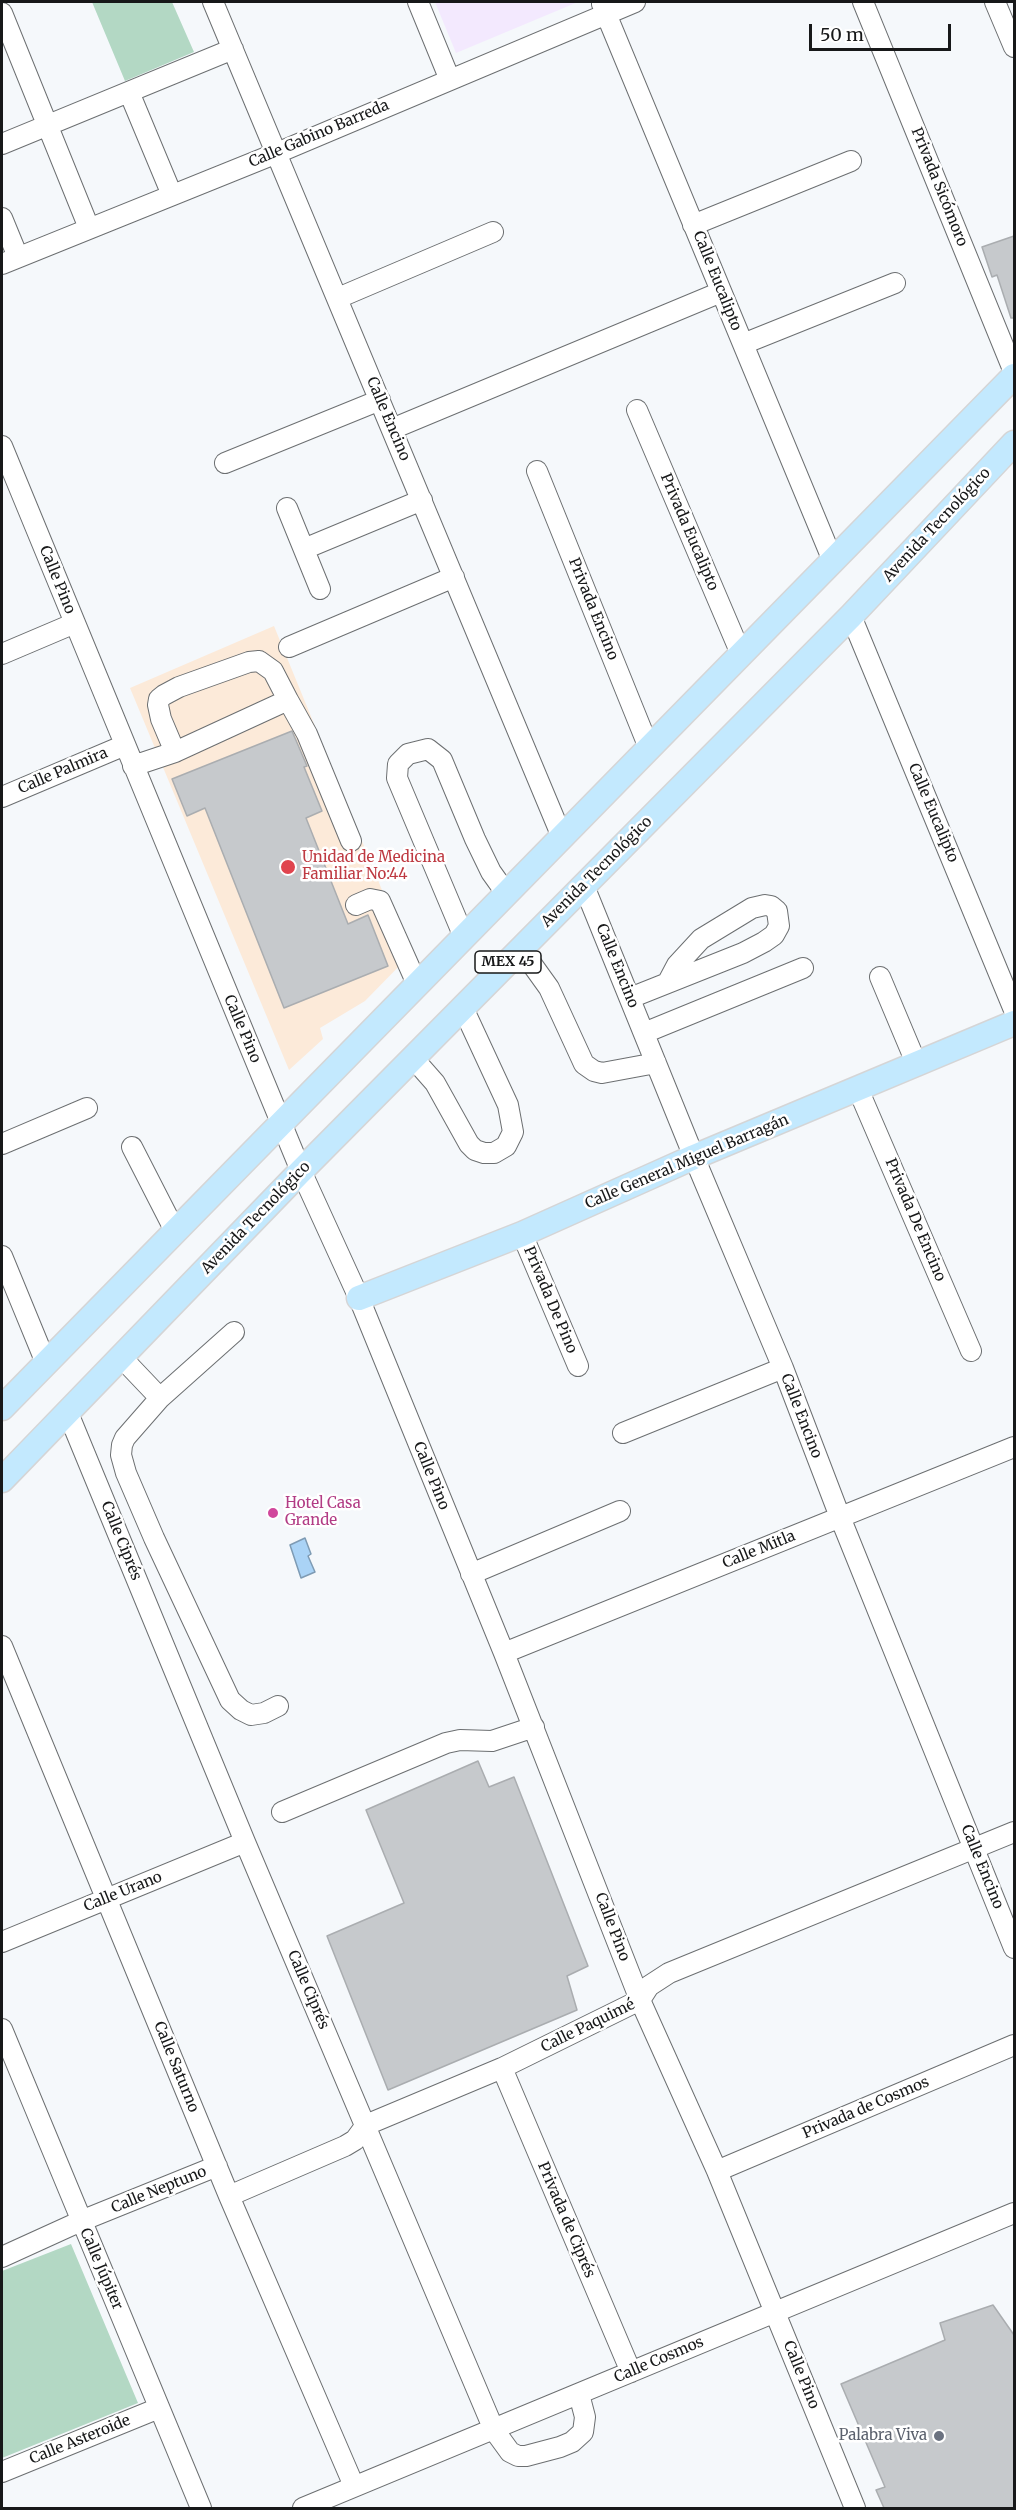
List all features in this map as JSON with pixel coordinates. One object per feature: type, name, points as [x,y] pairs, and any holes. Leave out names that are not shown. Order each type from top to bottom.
[{"type":"main road","name":"MEX 45","points":[[2,1408],[1014,374]]},
{"type":"main road","name":"Avenida Tecnológico","points":[[2,1480],[301,1171],[851,616],[1014,444]]},
{"type":"main road","name":"Calle General Miguel Barragán","points":[[359,1298],[522,1234],[694,1157],[1014,1023]]},
{"type":"street","name":"Calle Encino","points":[[213,2],[562,837]]},
{"type":"street","points":[[418,2],[450,80]]},
{"type":"street","name":"Calle Gabino Barreda","points":[[10,260],[277,153],[450,80],[603,8],[635,2]]},
{"type":"street","name":"Privada Sicómoro","points":[[863,2],[1014,374]]},
{"type":"street","points":[[995,2],[1014,47]]},
{"type":"street","name":"Calle Eucalipto","points":[[603,8],[833,561]]},
{"type":"street","points":[[2,13],[89,228]]},
{"type":"street","points":[[2,144],[233,49]]},
{"type":"street","points":[[129,92],[172,195]]},
{"type":"street","points":[[693,225],[851,161]]},
{"type":"street","points":[[2,218],[10,260]]},
{"type":"street","points":[[338,298],[493,232]]},
{"type":"street","points":[[743,344],[895,283]]},
{"type":"street","points":[[392,429],[721,292]]},
{"type":"street","points":[[225,463],[380,400]]},
{"type":"street","name":"Privada Eucalipto","points":[[637,410],[741,654]]},
{"type":"street","name":"Calle Pino","points":[[2,446],[301,1171],[359,1298],[534,1727],[640,2000],[717,2171],[855,2508]]},
{"type":"street","name":"Privada Encino","points":[[537,471],[650,748]]},
{"type":"street","points":[[304,549],[422,500]]},
{"type":"street","points":[[287,508],[320,589]]},
{"type":"street","points":[[289,647],[454,577]]},
{"type":"street","name":"Calle Eucalipto","points":[[851,616],[1014,1011]]},
{"type":"street","points":[[2,654],[75,624]]},
{"type":"street","points":[[175,752],[167,736],[158,705],[164,695],[179,687],[249,662],[259,661],[273,671],[307,734],[351,841]]},
{"type":"street","points":[[133,766],[175,752],[288,700]]},
{"type":"street","name":"Calle Palmira","points":[[2,797],[125,746]]},
{"type":"street","points":[[464,937],[401,791],[397,777],[402,759],[415,750],[428,749],[442,760],[475,839],[491,872],[506,893]]},
{"type":"street","name":"Calle Encino","points":[[584,886],[783,1368],[840,1518],[1014,1948]]},
{"type":"street","points":[[356,904],[370,899],[380,901],[417,984]]},
{"type":"street","points":[[630,998],[743,953],[764,942],[774,935],[779,926],[777,911],[771,906],[752,908],[701,939],[677,965],[668,982]]},
{"type":"street","points":[[521,949],[549,988],[584,1064],[602,1073],[656,1063]]},
{"type":"street","points":[[644,1034],[803,968]]},
{"type":"street","points":[[880,977],[917,1065]]},
{"type":"street","points":[[413,1058],[435,1083],[464,1138],[475,1150],[494,1153],[506,1146],[513,1132],[508,1105],[463,1008]]},
{"type":"street","name":"Privada De Encino","points":[[858,1089],[971,1351]]},
{"type":"street","points":[[2,1144],[87,1108]]},
{"type":"street","points":[[132,1147],[175,1232]]},
{"type":"street","name":"Privada De Pino","points":[[522,1234],[578,1366]]},
{"type":"street","points":[[2,1256],[46,1363]]},
{"type":"street","points":[[234,1332],[160,1398],[125,1438],[121,1455],[126,1473],[230,1700],[251,1715],[264,1713],[278,1706]]},
{"type":"street","points":[[122,1358],[160,1398]]},
{"type":"street","points":[[623,1433],[783,1368]]},
{"type":"street","name":"Calle Ciprés","points":[[68,1413],[245,1842],[494,2430],[510,2452],[518,2456],[548,2452],[572,2442],[583,2432],[585,2417],[579,2394]]},
{"type":"street","name":"Calle Mitla","points":[[504,1653],[1014,1447]]},
{"type":"street","points":[[471,1574],[620,1510]]},
{"type":"street","name":"Calle Saturno","points":[[2,1646],[229,2196],[354,2486]]},
{"type":"street","points":[[282,1812],[446,1743],[460,1740],[492,1741],[534,1727]]},
{"type":"street","name":"Calle Paquimé","points":[[229,2196],[345,2146],[355,2140],[366,2126],[502,2068],[640,2000],[650,1986],[669,1973],[1014,1832]]},
{"type":"street","name":"Calle Urano","points":[[2,1942],[245,1842]]},
{"type":"street","name":"Calle Júpiter","points":[[2,2030],[201,2508]]},
{"type":"street","name":"Privada de Cosmos","points":[[717,2171],[1014,2045]]},
{"type":"street","name":"Privada de Ciprés","points":[[502,2068],[631,2372]]},
{"type":"street","name":"Calle Neptuno","points":[[2,2257],[81,2221],[217,2166]]},
{"type":"street","name":"Calle Cosmos","points":[[303,2508],[1014,2213]]},
{"type":"street","name":"Calle Asteroide","points":[[2,2472],[159,2408]]},
{"type":"shaded area","points":[[435,2],[578,2],[456,53]]},
{"type":"shaded area","name":"Unidad de Medicina Familiar No:44","points":[[274,626],[409,956],[365,1001],[320,1028],[323,1039],[289,1070],[130,688]]},
{"type":"green space","points":[[92,2],[172,2],[194,52],[125,81]]},
{"type":"green space","points":[[71,2244],[138,2403],[2,2458],[2,2271]]},
{"type":"water","points":[[305,1538],[311,1554],[308,1556],[315,1572],[301,1578],[290,1545]]},
{"type":"building","points":[[1014,236],[1014,318],[1011,318],[997,275],[992,277],[982,247]]},
{"type":"building","points":[[292,731],[322,811],[306,818],[348,924],[368,915],[388,966],[284,1008],[205,808],[187,816],[172,779]]},
{"type":"building","points":[[478,1761],[489,1787],[514,1777],[588,1966],[567,1976],[577,2010],[388,2090],[327,1936],[404,1903],[366,1810]]},
{"type":"building","name":"Palabra Viva","points":[[993,2305],[1014,2335],[1014,2508],[884,2508],[876,2490],[885,2487],[841,2384],[945,2340],[940,2323]]},
{"type":"place","name":"Unidad de Medicina Familiar No:44","points":[[288,867]]},
{"type":"place","name":"Hotel Casa Grande","points":[[273,1513]]},
{"type":"place","name":"Palabra Viva","points":[[939,2436]]}]
